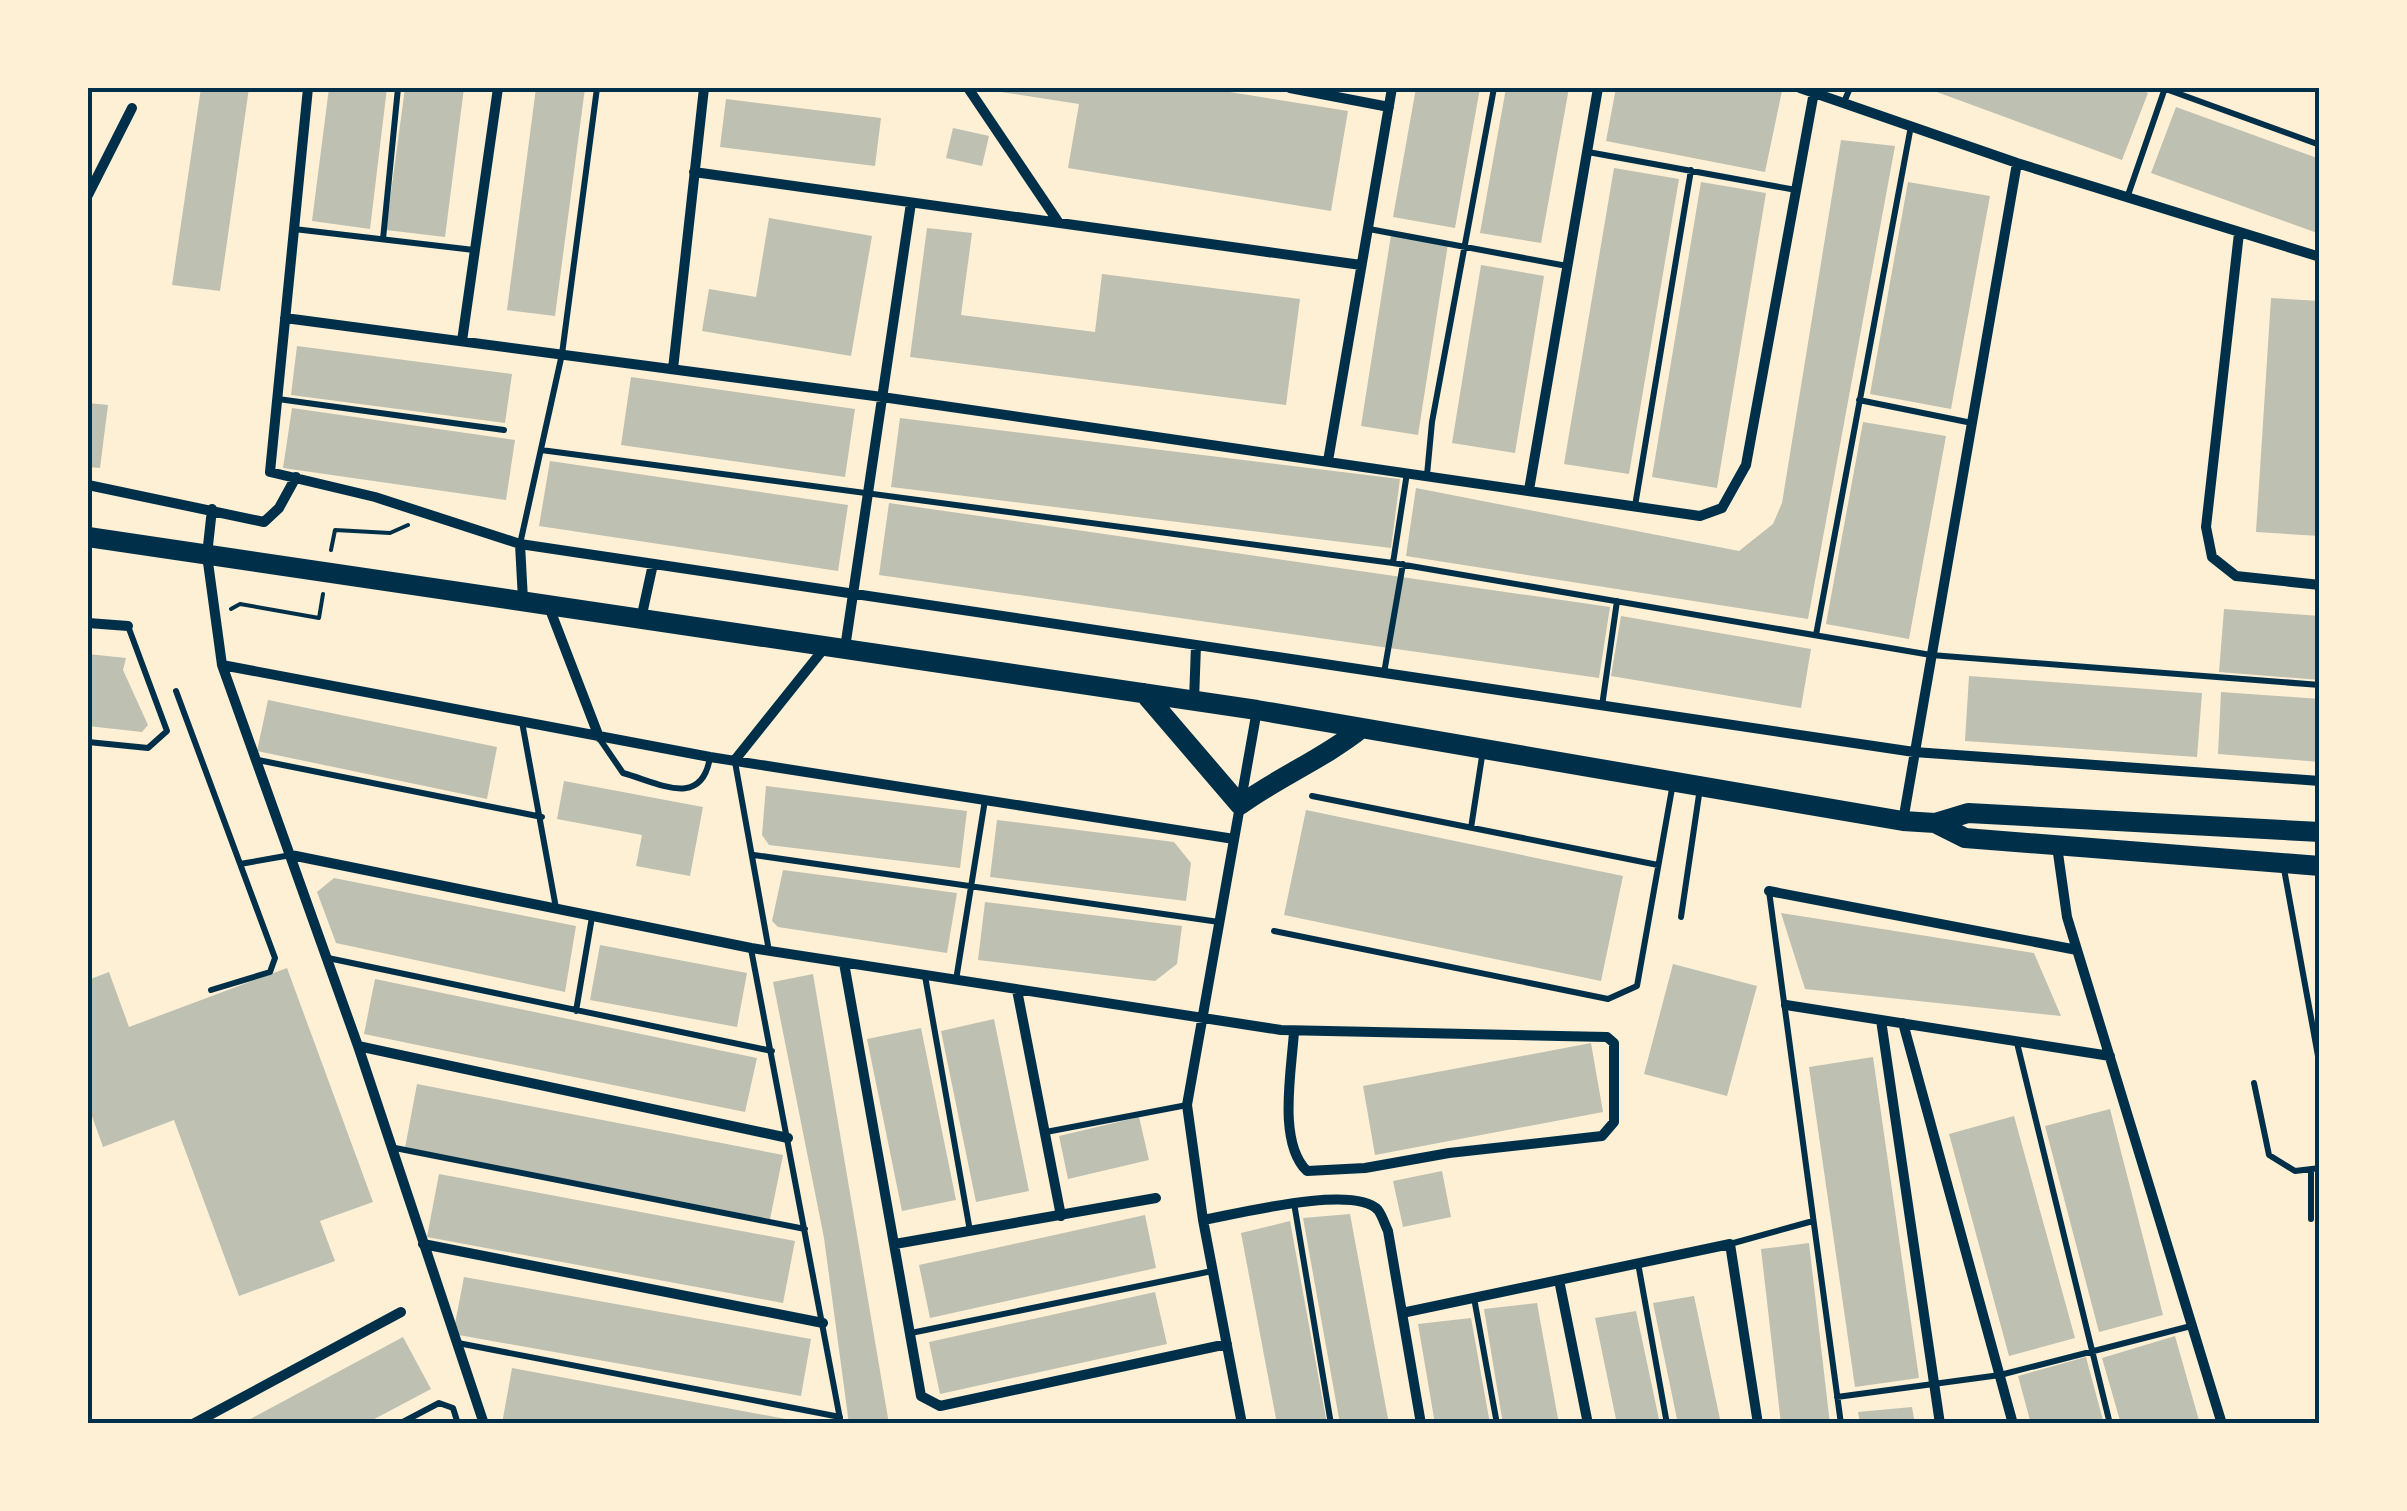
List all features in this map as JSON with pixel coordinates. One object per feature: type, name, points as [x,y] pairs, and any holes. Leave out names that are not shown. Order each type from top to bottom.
[{"type":"highway","points":[[88,537],[1257,710],[1902,821],[1935,823],[1968,813],[2320,832]]},
{"type":"highway","points":[[1144,694],[1240,805],[1284,774],[1328,755],[1362,728]]},
{"type":"highway","points":[[1935,823],[1965,838],[2320,866]]},
{"type":"street","points":[[308,88],[270,472],[520,544],[1914,752],[2320,781]]},
{"type":"street","points":[[462,341],[498,88]]},
{"type":"street","points":[[673,369],[704,88]]},
{"type":"street","points":[[968,88],[1059,223]]},
{"type":"street","points":[[1290,88],[1388,107]]},
{"type":"street","points":[[1328,461],[1392,88]]},
{"type":"street","points":[[1529,490],[1598,88]]},
{"type":"street","points":[[1800,88],[2017,163],[2320,258]]},
{"type":"street","points":[[285,318],[882,396],[1700,516],[1722,508],[1735,490],[1754,429],[1814,92]]},
{"type":"street","points":[[88,196],[132,108]]},
{"type":"street","points":[[1902,821],[2017,163]]},
{"type":"street","points":[[694,172],[1361,266]]},
{"type":"street","points":[[734,761],[835,648],[853,594],[911,202]]},
{"type":"street","points":[[2239,233],[2206,527],[2212,557],[2236,576],[2320,585]]},
{"type":"street","points":[[88,486],[264,522],[279,508],[296,477]]},
{"type":"street","points":[[212,510],[207,554],[222,664],[358,1046],[484,1424]]},
{"type":"street","points":[[520,544],[523,602]]},
{"type":"street","points":[[641,619],[653,564]]},
{"type":"street","points":[[548,605],[599,737]]},
{"type":"street","points":[[88,623],[128,626]]},
{"type":"street","points":[[1194,701],[1196,645]]},
{"type":"street","points":[[222,664],[710,758],[1234,839]]},
{"type":"street","points":[[1242,1424],[1203,1220],[1187,1105],[1257,710]]},
{"type":"street","points":[[2057,845],[2067,917],[2222,1424]]},
{"type":"street","points":[[291,854],[751,948],[1202,1019],[1294,1031],[1607,1037],[1614,1043],[1614,1122],[1602,1136],[1449,1152],[1365,1168],[1307,1171],[1297,1162],[1290,1122],[1294,1031]]},
{"type":"street","points":[[1769,891],[2078,950]]},
{"type":"street","points":[[844,962],[922,1396],[940,1406],[1227,1344]]},
{"type":"street","points":[[1017,990],[1061,1216]]},
{"type":"street","points":[[1786,1005],[2110,1056]]},
{"type":"street","points":[[1881,1020],[1940,1424]]},
{"type":"street","points":[[1903,1024],[2014,1424]]},
{"type":"street","points":[[358,1046],[788,1138]]},
{"type":"street","points":[[895,1244],[1156,1198]]},
{"type":"street","points":[[1203,1220],[1294,1202],[1358,1200],[1377,1209],[1388,1231],[1421,1424]]},
{"type":"street","points":[[423,1244],[823,1323]]},
{"type":"street","points":[[1402,1313],[1730,1244],[1758,1424]]},
{"type":"street","points":[[1560,1280],[1588,1424]]},
{"type":"street","points":[[193,1424],[401,1312]]},
{"type":"lane","points":[[383,239],[398,88]]},
{"type":"lane","points":[[520,544],[562,354],[596,88]]},
{"type":"lane","points":[[1427,476],[1432,422],[1494,88]]},
{"type":"lane","points":[[1844,102],[1850,88]]},
{"type":"lane","points":[[2126,198],[2164,88],[2320,145]]},
{"type":"lane","points":[[1816,636],[1911,125]]},
{"type":"lane","points":[[1587,151],[1796,190]]},
{"type":"lane","points":[[1635,506],[1691,170]]},
{"type":"lane","points":[[294,229],[475,250]]},
{"type":"lane","points":[[1369,229],[1567,266]]},
{"type":"lane","points":[[277,399],[504,430]]},
{"type":"lane","points":[[1860,400],[1972,422]]},
{"type":"lane","points":[[541,450],[1393,562],[1931,655],[2320,686]]},
{"type":"lane","points":[[1393,562],[1407,473]]},
{"type":"lane","points":[[1384,673],[1404,564]]},
{"type":"lane","points":[[1602,706],[1617,601]]},
{"type":"lane","points":[[88,742],[148,748],[167,732],[128,626]]},
{"type":"lane","points":[[176,690],[275,966],[270,972],[210,990]]},
{"type":"lane","points":[[522,722],[556,909]]},
{"type":"lane","points":[[599,737],[623,773],[687,790],[699,786],[707,776],[710,758]]},
{"type":"lane","points":[[1471,828],[1483,749]]},
{"type":"lane","points":[[258,760],[542,818]]},
{"type":"lane","points":[[734,761],[769,950]]},
{"type":"lane","points":[[1274,931],[1608,999],[1638,986],[1673,782]]},
{"type":"lane","points":[[1682,917],[1700,786]]},
{"type":"lane","points":[[1312,796],[1658,865]]},
{"type":"lane","points":[[956,980],[985,800]]},
{"type":"lane","points":[[240,864],[291,854]]},
{"type":"lane","points":[[754,854],[1219,922]]},
{"type":"lane","points":[[2284,862],[2286,896],[2320,1067]]},
{"type":"lane","points":[[1769,891],[1841,1424]]},
{"type":"lane","points":[[576,1011],[592,916]]},
{"type":"lane","points":[[456,1342],[841,1420],[751,948]]},
{"type":"lane","points":[[326,958],[772,1051]]},
{"type":"lane","points":[[925,976],[970,1231]]},
{"type":"lane","points":[[2016,1042],[2110,1424]]},
{"type":"lane","points":[[2254,1083],[2269,1155],[2295,1170],[2316,1168],[2311,1219]]},
{"type":"lane","points":[[1044,1132],[1187,1105]]},
{"type":"lane","points":[[390,1148],[805,1228]]},
{"type":"lane","points":[[1294,1202],[1331,1424]]},
{"type":"lane","points":[[1730,1244],[1813,1221]]},
{"type":"lane","points":[[1638,1263],[1667,1424]]},
{"type":"lane","points":[[910,1333],[1213,1271]]},
{"type":"lane","points":[[1474,1298],[1497,1424]]},
{"type":"lane","points":[[1837,1397],[2000,1374],[2192,1325]]},
{"type":"lane","points":[[399,1424],[439,1403],[453,1408],[458,1424]]},
{"type":"path","points":[[335,530],[390,533]]},
{"type":"path","points":[[214,619],[240,604],[319,618]]},
{"type":"building","points":[[201,88],[249,88],[220,291],[172,285]]},
{"type":"building","points":[[329,88],[387,88],[370,229],[312,221]]},
{"type":"building","points":[[405,88],[464,88],[445,237],[386,230]]},
{"type":"building","points":[[536,88],[585,88],[555,316],[507,310]]},
{"type":"building","points":[[1002,88],[1205,88],[1348,111],[1331,211],[1068,168],[1079,104],[1001,92]]},
{"type":"building","points":[[1416,88],[1480,88],[1455,228],[1393,217]]},
{"type":"building","points":[[1506,88],[1569,88],[1541,243],[1480,233]]},
{"type":"building","points":[[1616,88],[1782,91],[1765,172],[1606,141]]},
{"type":"building","points":[[1926,88],[2134,88],[2148,93],[2122,160]]},
{"type":"building","points":[[726,99],[881,118],[875,166],[720,147]]},
{"type":"building","points":[[2176,107],[2320,159],[2320,234],[2151,173]]},
{"type":"building","points":[[953,128],[989,136],[982,166],[946,158]]},
{"type":"building","points":[[1841,140],[1895,146],[1808,619],[1406,556],[1416,488],[1739,551],[1773,524],[1782,503]]},
{"type":"building","points":[[1614,168],[1679,179],[1629,474],[1564,464]]},
{"type":"building","points":[[1701,182],[1766,193],[1717,488],[1652,477]]},
{"type":"building","points":[[1908,182],[1990,196],[1951,409],[1870,394]]},
{"type":"building","points":[[769,218],[872,236],[851,356],[702,331],[709,289],[756,297]]},
{"type":"building","points":[[927,228],[972,233],[961,315],[1095,332],[1102,274],[1300,299],[1286,405],[910,357]]},
{"type":"building","points":[[1391,235],[1448,244],[1418,435],[1361,426]]},
{"type":"building","points":[[1481,265],[1544,276],[1515,453],[1452,443]]},
{"type":"building","points":[[2271,298],[2320,301],[2320,536],[2256,532]]},
{"type":"building","points":[[297,346],[512,374],[505,423],[291,395]]},
{"type":"building","points":[[631,377],[855,409],[845,477],[621,445]]},
{"type":"building","points":[[88,403],[108,405],[100,468],[88,467]]},
{"type":"building","points":[[292,408],[515,440],[506,500],[283,468]]},
{"type":"building","points":[[900,418],[1400,479],[1391,548],[891,487]]},
{"type":"building","points":[[1863,422],[1946,436],[1909,639],[1826,624]]},
{"type":"building","points":[[550,461],[848,505],[838,571],[539,526]]},
{"type":"building","points":[[889,503],[1610,607],[1599,678],[879,575]]},
{"type":"building","points":[[2224,609],[2320,616],[2320,680],[2219,672]]},
{"type":"building","points":[[1621,616],[1811,649],[1801,708],[1611,676]]},
{"type":"building","points":[[88,654],[126,658],[123,670],[148,725],[142,732],[88,726]]},
{"type":"building","points":[[1969,676],[2202,693],[2197,757],[1965,741]]},
{"type":"building","points":[[2221,692],[2320,699],[2320,762],[2218,754]]},
{"type":"building","points":[[268,700],[497,747],[487,799],[257,751]]},
{"type":"building","points":[[564,781],[703,807],[690,876],[636,866],[642,835],[557,819]]},
{"type":"building","points":[[766,786],[967,811],[960,868],[769,845],[762,835]]},
{"type":"building","points":[[1306,810],[1623,876],[1601,981],[1284,915]]},
{"type":"building","points":[[997,820],[1174,842],[1191,863],[1186,901],[990,877]]},
{"type":"building","points":[[783,870],[957,893],[947,953],[778,927],[772,921]]},
{"type":"building","points":[[334,878],[576,926],[565,992],[336,943],[317,892]]},
{"type":"building","points":[[985,902],[1182,926],[1177,964],[1155,981],[978,960]]},
{"type":"building","points":[[1781,913],[2034,953],[2061,1016],[1805,989]]},
{"type":"building","points":[[600,945],[747,973],[737,1027],[590,1000]]},
{"type":"building","points":[[1673,964],[1757,986],[1727,1096],[1644,1074]]},
{"type":"building","points":[[287,968],[373,1202],[320,1221],[335,1261],[239,1296],[174,1120],[103,1147],[88,1105],[88,980],[109,972],[129,1027]]},
{"type":"building","points":[[813,974],[889,1424],[849,1424],[824,1238],[773,982]]},
{"type":"building","points":[[375,979],[757,1058],[745,1112],[364,1034]]},
{"type":"building","points":[[994,1019],[1029,1191],[976,1202],[941,1031]]},
{"type":"building","points":[[921,1028],[956,1200],[902,1211],[867,1039]]},
{"type":"building","points":[[1591,1043],[1603,1112],[1375,1155],[1363,1086]]},
{"type":"building","points":[[1873,1057],[1919,1378],[1855,1387],[1809,1067]]},
{"type":"building","points":[[417,1084],[783,1155],[770,1219],[405,1148]]},
{"type":"building","points":[[2110,1109],[2163,1315],[2099,1332],[2045,1126]]},
{"type":"building","points":[[2014,1116],[2075,1338],[2009,1356],[1949,1134]]},
{"type":"building","points":[[1139,1117],[1149,1160],[1068,1179],[1059,1136]]},
{"type":"building","points":[[1442,1171],[1451,1217],[1403,1227],[1393,1181]]},
{"type":"building","points":[[439,1174],[795,1241],[783,1303],[427,1237]]},
{"type":"building","points":[[1350,1214],[1389,1424],[1340,1424],[1303,1218]]},
{"type":"building","points":[[1145,1215],[1156,1268],[930,1318],[919,1265]]},
{"type":"building","points":[[1290,1221],[1327,1424],[1277,1424],[1241,1233]]},
{"type":"building","points":[[1809,1243],[1830,1424],[1781,1424],[1761,1249]]},
{"type":"building","points":[[464,1277],[811,1339],[801,1396],[453,1334]]},
{"type":"building","points":[[1155,1292],[1167,1344],[940,1394],[929,1342]]},
{"type":"building","points":[[1694,1296],[1721,1424],[1678,1424],[1653,1303]]},
{"type":"building","points":[[1537,1303],[1559,1424],[1503,1424],[1484,1309]]},
{"type":"building","points":[[1636,1311],[1660,1424],[1617,1424],[1595,1318]]},
{"type":"building","points":[[1471,1318],[1490,1424],[1435,1424],[1418,1324]]},
{"type":"building","points":[[2175,1336],[2200,1424],[2121,1424],[2102,1358]]},
{"type":"building","points":[[403,1337],[431,1389],[365,1424],[241,1424]]},
{"type":"building","points":[[2086,1357],[2104,1424],[2031,1424],[2018,1376]]},
{"type":"building","points":[[512,1368],[802,1422],[802,1424],[502,1424]]},
{"type":"building","points":[[1912,1407],[1915,1424],[1860,1424],[1858,1412]]},
{"type":"railway","points":[[2316,88],[2320,89]]}]
